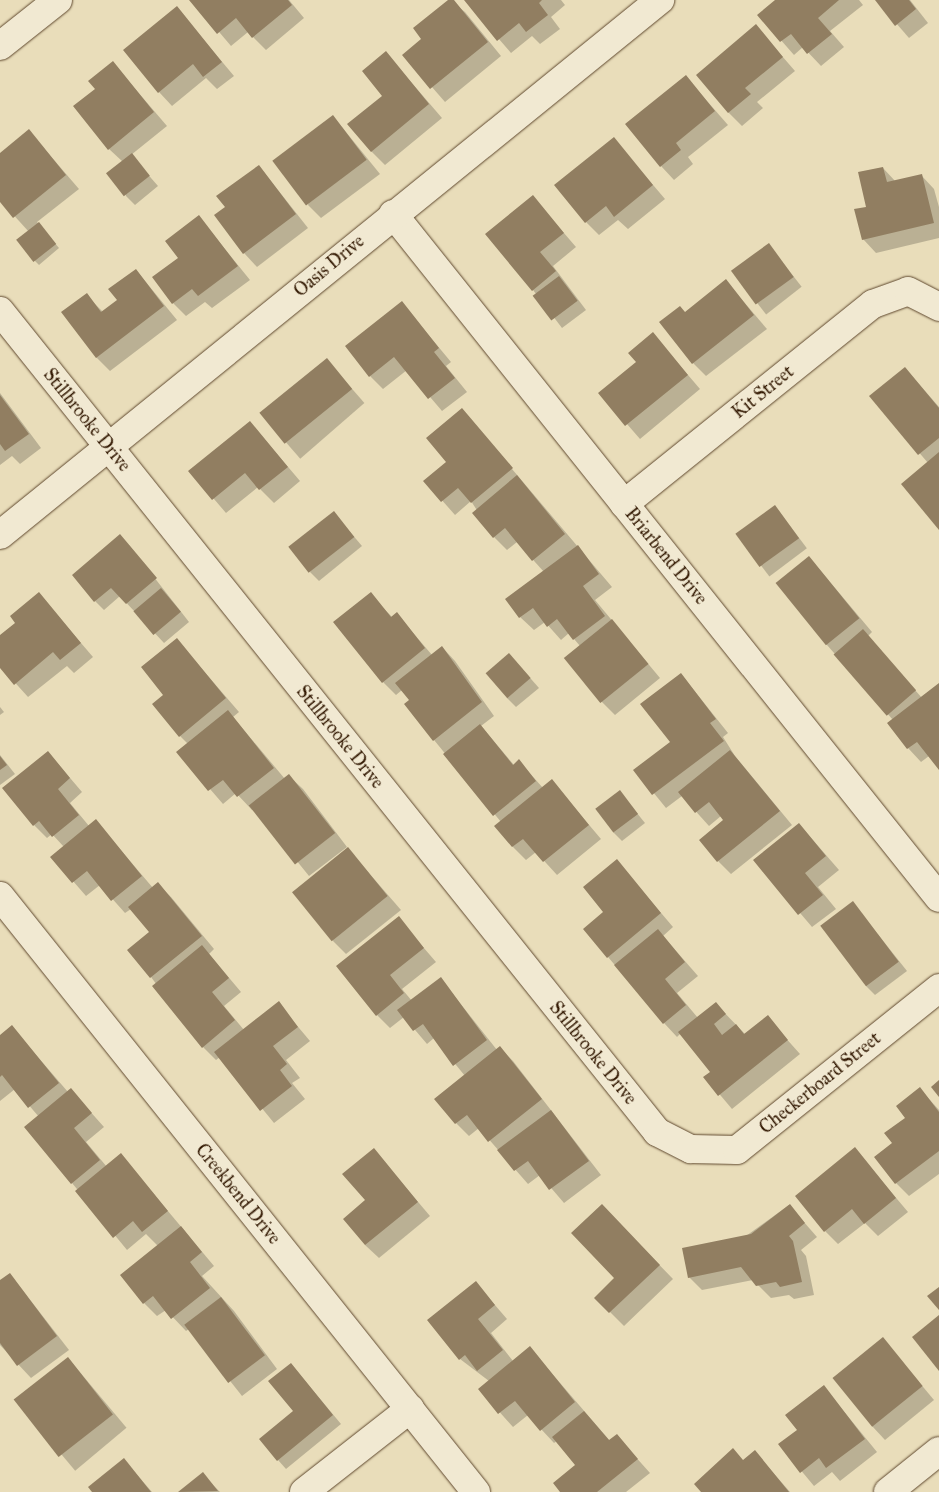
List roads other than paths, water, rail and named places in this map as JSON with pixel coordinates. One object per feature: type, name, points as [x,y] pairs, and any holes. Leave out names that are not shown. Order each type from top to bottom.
[{"type":"street","points":[[0,46],[58,0]]},
{"type":"street","name":"Oasis Drive","points":[[0,535],[110,448],[392,214],[660,0]]},
{"type":"street","name":"Briarbend Drive","points":[[392,214],[939,898]]},
{"type":"street","name":"Kit Street","points":[[624,504],[873,304],[908,291],[939,307]]},
{"type":"street","name":"Stillbrooke Drive","points":[[0,311],[657,1132],[691,1149]]},
{"type":"street","name":"Creekbend Drive","points":[[0,896],[476,1492]]},
{"type":"street","name":"Checkerboard Street","points":[[691,1149],[737,1150],[939,988]]},
{"type":"street","points":[[304,1492],[410,1409]]},
{"type":"street","points":[[888,1492],[939,1451]]}]
